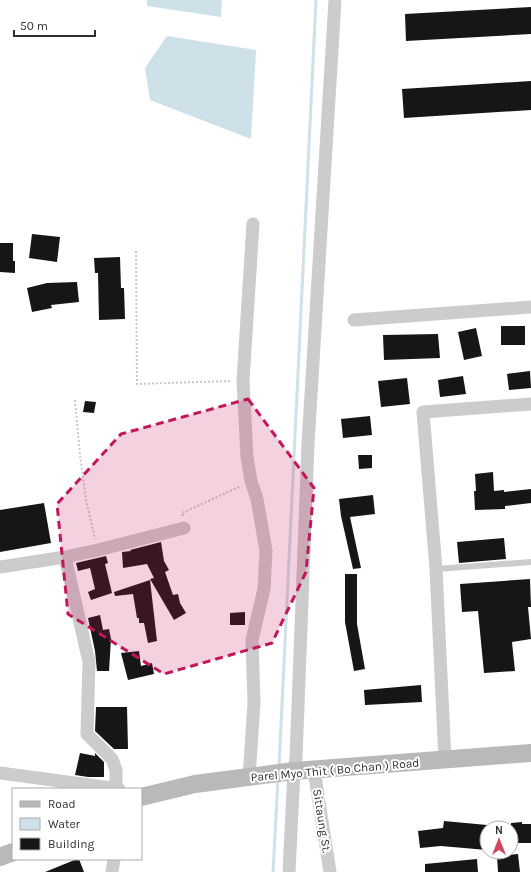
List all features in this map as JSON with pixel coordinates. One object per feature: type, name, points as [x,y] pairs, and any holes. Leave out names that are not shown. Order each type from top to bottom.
[{"type":"street","points":[[289,872],[296,758],[308,444],[335,0]]},
{"type":"street","points":[[249,778],[254,703],[252,640],[264,589],[266,551],[246,457],[243,381],[253,224]]},
{"type":"street","points":[[354,320],[531,307]]},
{"type":"street","points":[[445,760],[436,569],[423,412],[531,404]]},
{"type":"street","points":[[0,567],[65,557],[184,528]]},
{"type":"street","points":[[65,557],[89,662],[87,734],[112,759],[116,770],[118,788]]},
{"type":"street","name":"Parel Myo Thit ( Bo Chan ) Road","points":[[142,796],[195,784],[294,771],[531,753]]},
{"type":"street","name":"Sittaung St.","points":[[314,770],[330,872]]},
{"type":"street","points":[[0,773],[110,788]]},
{"type":"street","points":[[0,857],[12,852]]},
{"type":"street","points":[[112,872],[114,860]]},
{"type":"lane","points":[[436,569],[531,562]]},
{"type":"path","points":[[136,251],[137,384],[243,381]]},
{"type":"path","points":[[76,400],[80,455],[86,500],[98,550]]},
{"type":"path","points":[[184,528],[182,513],[251,481]]},
{"type":"highlighted area","points":[[248,399],[314,488],[306,572],[272,643],[164,674],[68,614],[57,504],[121,434]]},
{"type":"water","points":[[147,0],[222,0],[221,17],[147,6]]},
{"type":"water","points":[[167,36],[256,50],[251,139],[150,100],[145,68]]},
{"type":"building","points":[[531,7],[531,34],[406,41],[405,14]]},
{"type":"building","points":[[531,81],[531,110],[404,118],[402,89]]},
{"type":"building","points":[[32,234],[60,237],[57,262],[29,258]]},
{"type":"building","points":[[0,243],[13,243],[15,273],[0,272]]},
{"type":"building","points":[[120,257],[121,288],[124,288],[125,319],[99,320],[98,273],[95,273],[94,258]]},
{"type":"building","points":[[77,282],[79,302],[51,305],[52,308],[32,312],[27,288],[47,283]]},
{"type":"building","points":[[501,326],[525,326],[525,345],[501,345]]},
{"type":"building","points":[[476,328],[482,356],[464,360],[458,332]]},
{"type":"building","points":[[438,334],[440,358],[384,360],[383,335]]},
{"type":"building","points":[[530,371],[531,388],[509,390],[507,374]]},
{"type":"building","points":[[463,376],[466,394],[440,397],[438,380]]},
{"type":"building","points":[[407,378],[410,404],[381,407],[378,381]]},
{"type":"building","points":[[85,401],[96,402],[94,413],[83,412]]},
{"type":"building","points":[[370,416],[372,435],[343,438],[341,419]]},
{"type":"building","points":[[358,455],[372,455],[372,468],[359,469]]},
{"type":"building","points":[[493,472],[494,491],[504,490],[504,492],[531,489],[531,503],[505,506],[505,509],[475,510],[475,474]]},
{"type":"building","points":[[373,495],[375,514],[350,517],[361,568],[353,569],[341,516],[339,499]]},
{"type":"building","points":[[44,503],[51,543],[0,552],[0,510]]},
{"type":"building","points":[[504,538],[506,559],[459,563],[457,542]]},
{"type":"building","points":[[161,542],[164,561],[169,570],[165,572],[173,595],[178,594],[180,603],[186,613],[174,620],[150,579],[154,578],[147,564],[123,568],[122,552],[131,551],[130,550]]},
{"type":"building","points":[[106,556],[108,563],[105,564],[112,593],[91,600],[88,592],[95,589],[90,568],[78,571],[76,563]]},
{"type":"building","points":[[345,574],[357,574],[357,624],[365,669],[354,671],[345,622]]},
{"type":"building","points":[[530,579],[531,607],[528,607],[531,639],[512,642],[515,671],[484,673],[478,611],[462,612],[460,584]]},
{"type":"building","points":[[150,580],[157,641],[148,643],[144,623],[139,623],[139,618],[137,618],[133,594],[115,596],[114,592]]},
{"type":"building","points":[[245,612],[245,625],[230,625],[230,613]]},
{"type":"building","points":[[100,615],[103,630],[109,629],[111,639],[109,671],[97,671],[95,651],[88,618]]},
{"type":"building","points":[[139,651],[141,666],[152,663],[154,674],[128,680],[121,653]]},
{"type":"building","points":[[421,685],[422,702],[365,705],[364,690]]},
{"type":"building","points":[[96,707],[127,707],[128,749],[114,749],[95,731]]},
{"type":"building","points":[[80,753],[95,756],[95,753],[104,762],[104,777],[75,775]]},
{"type":"building","points":[[444,821],[479,824],[479,849],[441,846],[420,848],[418,831],[443,828]]},
{"type":"building","points":[[519,822],[522,822],[522,824],[531,824],[531,843],[519,843]]},
{"type":"building","points":[[477,859],[478,872],[425,872],[425,864]]},
{"type":"building","points":[[75,860],[79,860],[84,872],[45,872]]},
{"type":"building","points":[[497,860],[519,860],[520,872],[498,872]]},
{"type":"waterway","points":[[279,767],[316,0]]},
{"type":"waterway","points":[[273,872],[278,779]]}]
